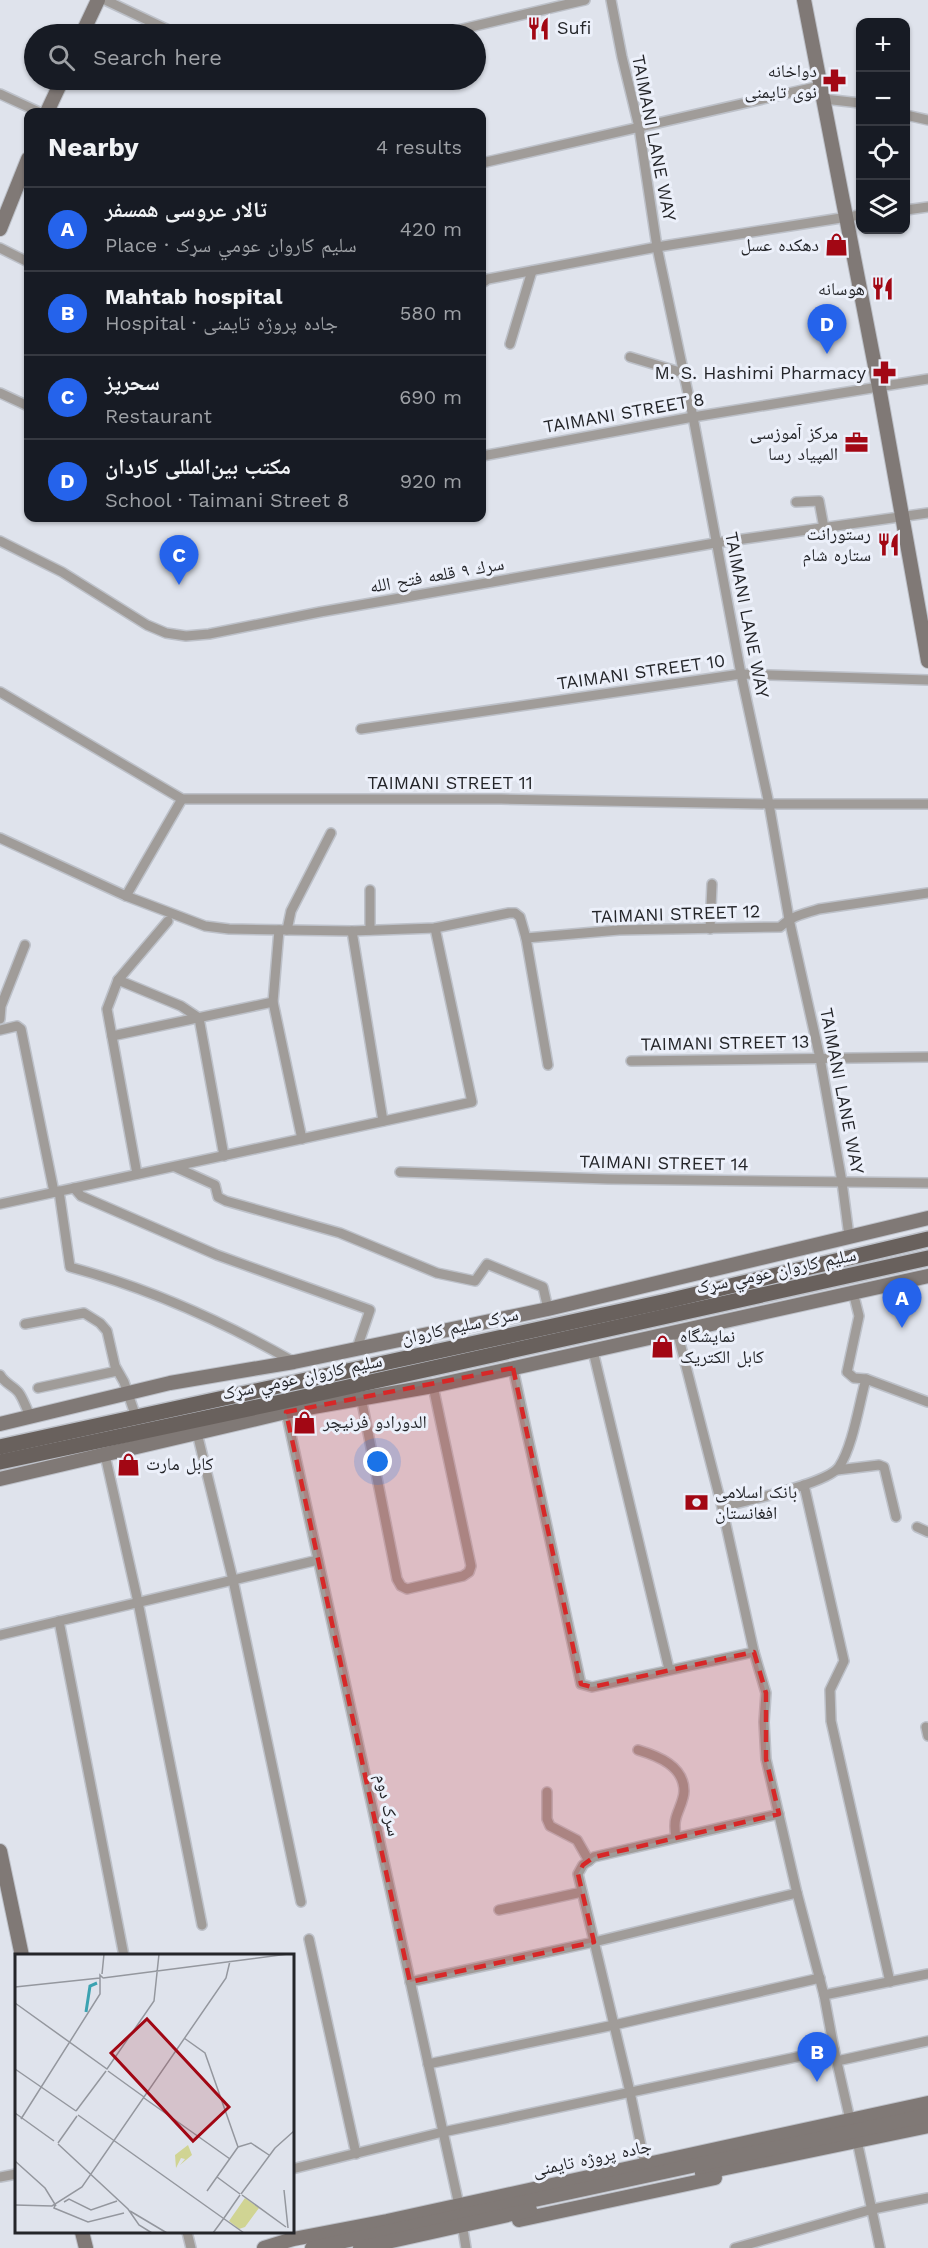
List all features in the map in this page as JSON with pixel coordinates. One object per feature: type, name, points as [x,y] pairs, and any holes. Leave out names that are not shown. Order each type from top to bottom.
[{"type":"main road","name":"سرک سلیم کاروان","points":[[0,1447],[667,1301],[928,1239]]},
{"type":"main road","name":"سلیم کاروان عومي سړک","points":[[0,1462],[281,1407],[927,1262]]},
{"type":"main road","points":[[273,1388],[281,1407]]},
{"type":"street","points":[[87,24],[98,0]]},
{"type":"street","points":[[105,0],[156,24]]},
{"type":"street","points":[[483,24],[585,0]]},
{"type":"street","name":"TAIMANI LANE WAY","points":[[611,0],[639,127],[657,247],[693,417],[715,543],[769,804],[789,919],[820,1058],[849,1236]]},
{"type":"street","points":[[804,0],[822,93],[853,216],[879,387],[928,661]]},
{"type":"street","points":[[49,108],[57,90]]},
{"type":"street","points":[[486,162],[639,127],[822,93],[856,102]]},
{"type":"street","points":[[0,94],[30,108]]},
{"type":"street","points":[[910,115],[928,120]]},
{"type":"street","points":[[0,229],[24,169]]},
{"type":"street","points":[[910,209],[928,207]]},
{"type":"street","points":[[486,282],[657,247],[853,216]]},
{"type":"street","points":[[0,248],[24,260]]},
{"type":"street","points":[[510,344],[532,271]]},
{"type":"street","points":[[630,357],[683,374]]},
{"type":"street","name":"TAIMANI STREET 8","points":[[486,455],[693,417],[928,379]]},
{"type":"street","points":[[0,393],[24,404]]},
{"type":"street","points":[[796,502],[819,501],[824,528]]},
{"type":"street","name":"سرك ٩ قلعه فتح الله","points":[[0,541],[62,572],[147,625],[166,633],[186,636],[209,634],[320,612],[715,543],[928,513]]},
{"type":"street","name":"TAIMANI STREET 10","points":[[362,729],[741,674],[928,680]]},
{"type":"street","points":[[0,693],[182,799],[126,896]]},
{"type":"street","name":"TAIMANI STREET 11","points":[[182,799],[501,799],[769,804],[928,804]]},
{"type":"street","points":[[302,1139],[273,1002],[283,930],[331,833]]},
{"type":"street","points":[[0,838],[126,896],[205,926],[229,929],[352,931],[435,928],[515,913],[520,917],[526,938],[548,1065]]},
{"type":"street","points":[[710,929],[712,884]]},
{"type":"street","points":[[370,890],[370,930]]},
{"type":"street","name":"TAIMANI STREET 12","points":[[526,938],[619,930],[780,927],[801,913],[928,893]]},
{"type":"street","points":[[138,1174],[108,1010],[118,980],[168,921]]},
{"type":"street","points":[[0,1204],[471,1102],[435,928]]},
{"type":"street","points":[[352,931],[383,1121]]},
{"type":"street","points":[[0,1019],[1,1006],[25,945]]},
{"type":"street","points":[[118,980],[181,1006],[199,1018],[224,1156]]},
{"type":"street","points":[[112,1036],[273,1002]]},
{"type":"street","points":[[0,1030],[17,1026],[21,1029],[70,1267],[104,1277],[213,1320],[252,1338],[294,1362]]},
{"type":"street","name":"TAIMANI STREET 13","points":[[631,1061],[928,1057]]},
{"type":"street","points":[[175,1166],[215,1185],[219,1197],[226,1201],[340,1233],[437,1273],[475,1281],[487,1264],[543,1287],[548,1309]]},
{"type":"street","name":"TAIMANI STREET 14","points":[[400,1172],[608,1179],[928,1183]]},
{"type":"street","points":[[74,1188],[81,1196],[217,1255],[370,1310],[357,1348]]},
{"type":"street","points":[[0,1424],[170,1383],[294,1362],[548,1309],[928,1218]]},
{"type":"street","points":[[0,1479],[197,1433],[281,1407],[433,1386],[928,1276]]},
{"type":"street","points":[[853,1292],[859,1316],[847,1371],[854,1378],[866,1379],[928,1402]]},
{"type":"street","points":[[25,1324],[84,1313],[100,1323],[107,1331],[117,1371],[123,1378],[136,1417]]},
{"type":"street","points":[[677,1331],[722,1507],[754,1652],[766,1693],[764,1722],[766,1759],[797,1893],[824,1995],[834,2049],[873,2209],[880,2248]]},
{"type":"street","points":[[593,1351],[669,1669]]},
{"type":"street","points":[[513,1368],[581,1684],[592,1687],[754,1652]]},
{"type":"street","points":[[38,1388],[117,1371]]},
{"type":"street","points":[[0,1375],[3,1382],[18,1392],[31,1417]]},
{"type":"street","points":[[837,1470],[846,1454],[866,1379]]},
{"type":"street","points":[[361,1397],[397,1579],[401,1586],[407,1589],[463,1576],[469,1572],[471,1566],[433,1386]]},
{"type":"street","name":"سرک دوم","points":[[281,1407],[318,1560],[443,2132],[466,2248]]},
{"type":"street","points":[[197,1433],[233,1580],[301,1902]]},
{"type":"street","points":[[105,1455],[138,1602],[202,1924]]},
{"type":"street","points":[[722,1507],[804,1485],[837,1470],[879,1466],[884,1467],[896,1517]]},
{"type":"street","points":[[804,1485],[844,1661],[830,1690],[831,1721],[890,1983]]},
{"type":"street","points":[[917,1527],[928,1532]]},
{"type":"street","points":[[0,1635],[318,1560]]},
{"type":"street","points":[[59,1621],[124,1954]]},
{"type":"street","points":[[638,1750],[659,1756],[674,1767],[681,1778],[684,1791],[675,1821],[676,1837]]},
{"type":"street","points":[[547,1792],[547,1819],[550,1826],[574,1837],[589,1861]]},
{"type":"street","points":[[645,2164],[578,1874],[583,1865],[594,1857],[779,1814]]},
{"type":"street","points":[[0,1851],[22,1954]]},
{"type":"street","points":[[499,1910],[582,1892]]},
{"type":"street","points":[[410,1983],[797,1893]]},
{"type":"street","points":[[309,1939],[356,2154]]},
{"type":"street","points":[[824,1995],[928,1974]]},
{"type":"street","points":[[428,2064],[820,1978]]},
{"type":"street","points":[[837,2061],[928,2041]]},
{"type":"street","points":[[294,2169],[443,2132],[834,2049]]},
{"type":"street","name":"جاده پروژه تایمنی","points":[[855,2135],[928,2103]]},
{"type":"street","name":"جاده پروژه تایمنی","points":[[312,2248],[644,2184],[855,2135],[928,2115]]},
{"type":"street","name":"جاده پروژه تایمنی","points":[[360,2248],[645,2164],[928,2126]]},
{"type":"street","name":"جاده پروژه تایمنی","points":[[855,2135],[928,2134]]},
{"type":"street","points":[[0,2177],[15,2174]]},
{"type":"street","points":[[735,2248],[873,2209],[928,2198]]},
{"type":"street","name":"جاده پروژه تایمنی","points":[[264,2248],[323,2233],[460,2219]]},
{"type":"street","name":"جاده پروژه تایمنی","points":[[394,2248],[460,2219]]},
{"type":"street","points":[[82,2233],[86,2248]]},
{"type":"street","points":[[187,2233],[191,2248]]},
{"type":"highlighted area","points":[[513,1368],[581,1684],[592,1687],[754,1652],[766,1693],[766,1759],[779,1814],[594,1857],[583,1865],[578,1874],[594,1942],[410,1982],[286,1412]]},
{"type":"place","name":"Sufi","points":[[539,28]]},
{"type":"place","name":"دواخانه نوی تایمنی","points":[[835,81]]},
{"type":"place","name":"دهکده عسل","points":[[837,245]]},
{"type":"place","name":"هوسانه","points":[[883,289]]},
{"type":"place","name":"مکتب بین‌المللی کاردان","points":[[827,354]]},
{"type":"place","name":"M. S. Hashimi Pharmacy","points":[[884,373]]},
{"type":"place","name":"مرکز آموزسی المپیاد رسا","points":[[856,443]]},
{"type":"place","name":"رستورانت ستاره شام","points":[[889,544]]},
{"type":"place","name":"سحرپز","points":[[179,585]]},
{"type":"place","name":"تالار عروسی همسفر","points":[[902,1328]]},
{"type":"place","name":"نمایشگاه کابل الکتریک","points":[[662,1346]]},
{"type":"place","name":"الدورادو فرنیچر","points":[[305,1422]]},
{"type":"place","name":"کابل مارت","points":[[128,1464]]},
{"type":"place","name":"بانک اسلامی افغانستان","points":[[697,1502]]},
{"type":"place","name":"Mahtab hospital","points":[[817,2082]]}]
